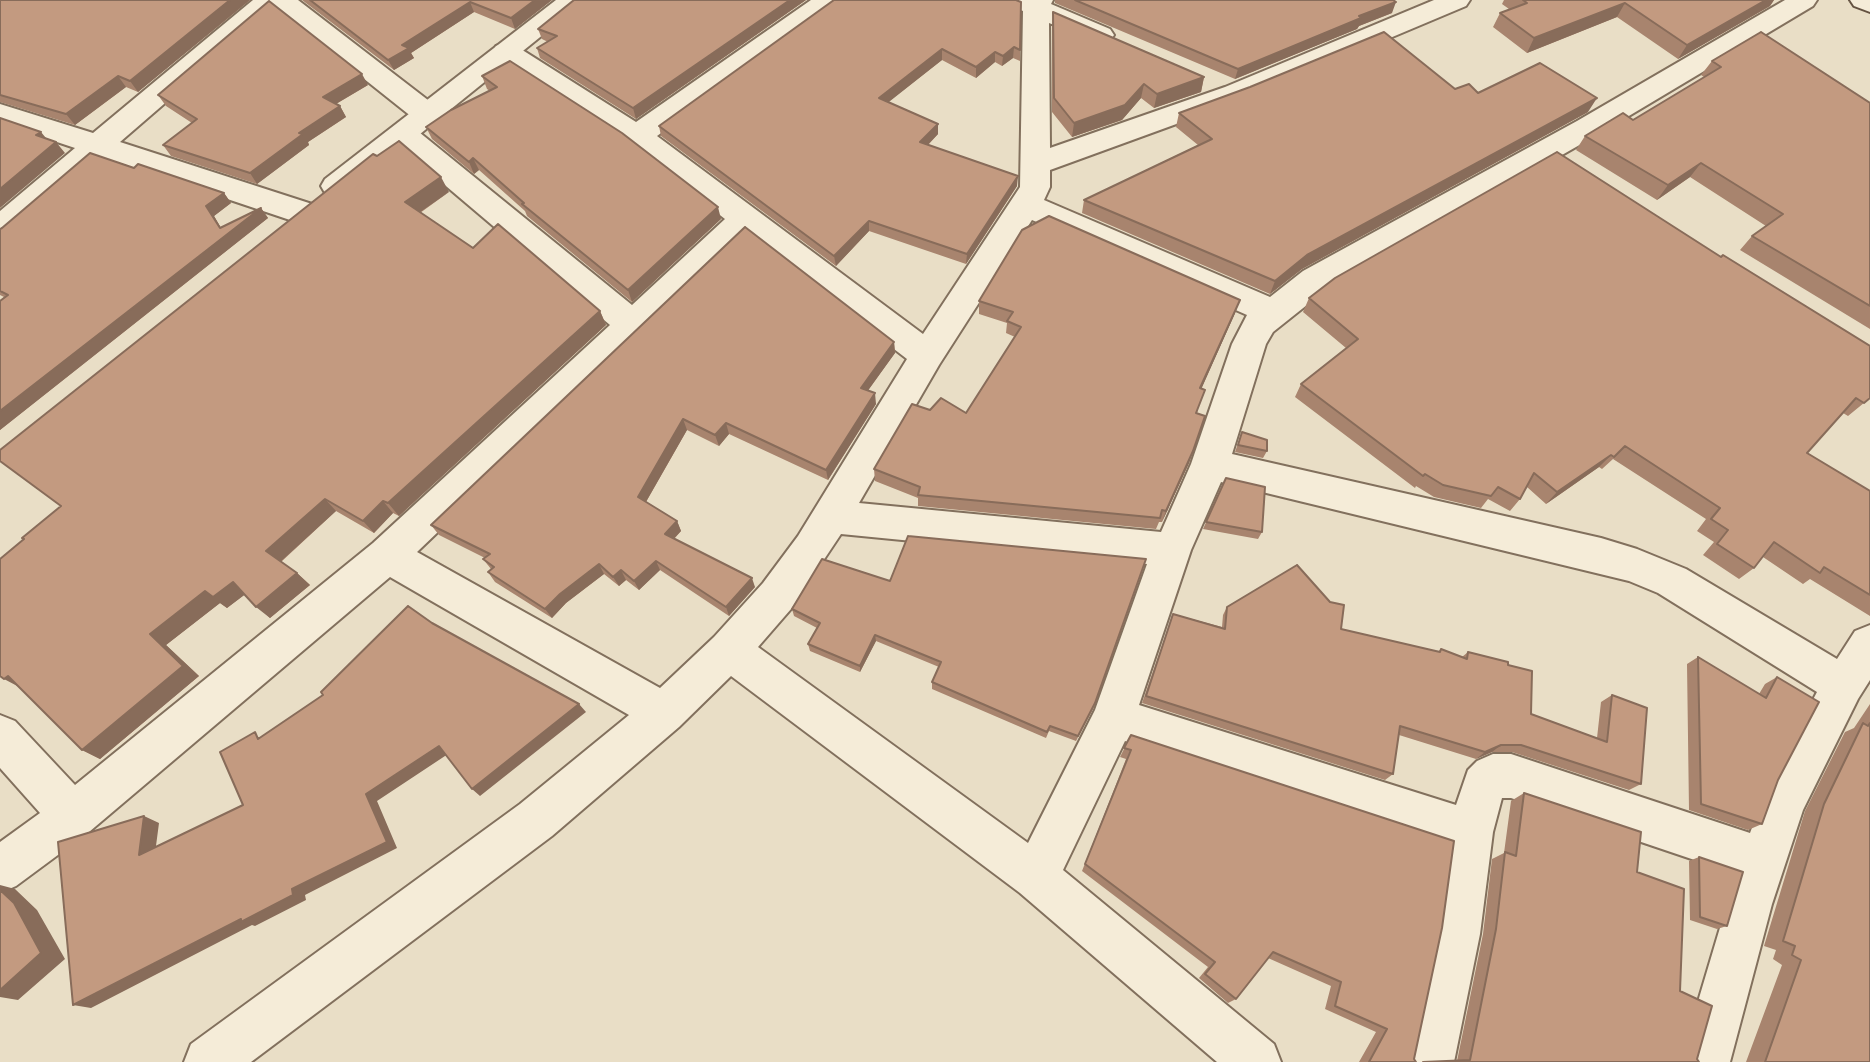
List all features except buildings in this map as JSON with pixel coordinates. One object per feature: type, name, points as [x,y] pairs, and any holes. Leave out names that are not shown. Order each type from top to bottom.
[{"type":"street","points":[[0,228],[269,0]]},
{"type":"street","points":[[281,0],[632,324]]},
{"type":"street","points":[[269,238],[573,0]]},
{"type":"street","points":[[637,136],[828,0]]},
{"type":"street","points":[[1863,0],[1870,4]]},
{"type":"street","points":[[1035,164],[1235,93],[1453,1]]},
{"type":"street","points":[[209,1062],[536,820],[664,713],[729,650],[794,575],[927,356],[1035,187],[1031,2],[1123,44]]},
{"type":"street","points":[[1036,877],[1114,717],[1172,550],[1210,464],[1249,344],[1260,323],[1315,280],[1560,157],[1796,2]]},
{"type":"street","points":[[506,52],[637,136],[927,356]]},
{"type":"street","points":[[1198,77],[1235,93]]},
{"type":"street","points":[[0,113],[301,212]]},
{"type":"street","points":[[1026,204],[1275,313]]},
{"type":"street","points":[[0,870],[73,816],[387,555],[746,218]]},
{"type":"street","points":[[1210,464],[1601,555],[1637,566],[1672,581],[1843,685]]},
{"type":"street","points":[[831,517],[1172,550]]},
{"type":"street","points":[[387,555],[664,713]]},
{"type":"street","points":[[1705,1062],[1749,904],[1783,803],[1843,685],[1870,644]]},
{"type":"street","points":[[729,650],[1036,877],[1256,1062]]},
{"type":"street","points":[[1114,717],[1470,832]]},
{"type":"street","points":[[0,736],[73,816]]},
{"type":"street","points":[[1429,1062],[1456,934],[1470,832],[1484,785],[1493,776],[1502,775],[1764,860]]}]
